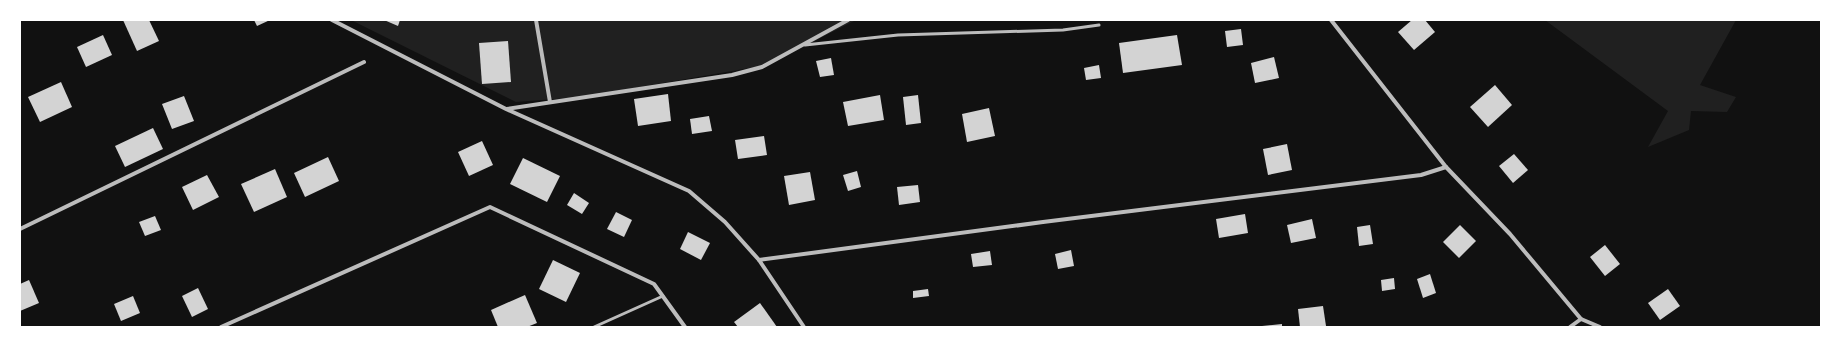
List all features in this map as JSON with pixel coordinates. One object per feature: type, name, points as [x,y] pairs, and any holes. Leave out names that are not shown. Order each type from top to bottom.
[{"type":"street","points":[[332,20],[506,109],[689,191],[726,222],[759,260],[804,327]]},
{"type":"street","points":[[536,20],[550,102]]},
{"type":"street","points":[[506,109],[732,75],[762,68],[848,20]]},
{"type":"street","points":[[1331,20],[1446,167],[1510,234],[1581,319],[1600,327]]},
{"type":"street","points":[[20,229],[364,62]]},
{"type":"street","points":[[759,260],[1043,222],[1413,176],[1446,167]]},
{"type":"street","points":[[221,327],[490,207],[654,284],[685,327]]},
{"type":"street","points":[[1570,327],[1581,319]]},
{"type":"lane","points":[[805,45],[898,35],[1063,30],[1098,25]]},
{"type":"lane","points":[[594,327],[663,296]]},
{"type":"shaded area","points":[[351,20],[856,20],[767,65],[582,97],[516,102]]},
{"type":"shaded area","points":[[1545,20],[1736,20],[1700,85],[1736,97],[1727,112],[1691,111],[1689,130],[1648,147],[1668,111]]},
{"type":"building","points":[[123,20],[149,20],[159,41],[137,51]]},
{"type":"building","points":[[254,20],[270,20],[257,26]]},
{"type":"building","points":[[384,20],[400,20],[398,26]]},
{"type":"building","points":[[1412,20],[1425,20],[1435,32],[1414,50],[1398,32]]},
{"type":"building","points":[[1241,29],[1243,45],[1227,47],[1225,31]]},
{"type":"building","points":[[103,35],[112,55],[86,67],[77,47]]},
{"type":"building","points":[[1177,35],[1182,65],[1123,73],[1119,43]]},
{"type":"building","points":[[508,41],[511,82],[482,84],[479,43]]},
{"type":"building","points":[[1274,57],[1279,78],[1255,83],[1251,63]]},
{"type":"building","points":[[831,58],[834,75],[820,77],[816,61]]},
{"type":"building","points":[[1099,65],[1101,78],[1086,80],[1084,68]]},
{"type":"building","points":[[61,82],[72,107],[40,122],[28,97]]},
{"type":"building","points":[[1495,85],[1512,105],[1488,127],[1470,107]]},
{"type":"building","points":[[668,94],[671,121],[638,126],[634,99]]},
{"type":"building","points":[[880,95],[884,120],[848,126],[843,102]]},
{"type":"building","points":[[918,95],[921,123],[906,125],[903,97]]},
{"type":"building","points":[[184,96],[194,121],[172,129],[162,104]]},
{"type":"building","points":[[989,108],[995,136],[967,142],[962,114]]},
{"type":"building","points":[[709,116],[712,131],[692,134],[690,119]]},
{"type":"building","points":[[153,128],[163,149],[125,167],[115,146]]},
{"type":"building","points":[[764,136],[767,155],[738,159],[735,140]]},
{"type":"building","points":[[482,141],[493,165],[469,176],[458,152]]},
{"type":"building","points":[[1287,144],[1292,170],[1268,175],[1263,149]]},
{"type":"building","points":[[1514,154],[1528,170],[1513,183],[1499,166]]},
{"type":"building","points":[[328,157],[339,181],[305,197],[294,173]]},
{"type":"building","points":[[523,158],[560,176],[547,202],[510,184]]},
{"type":"building","points":[[275,169],[287,197],[254,212],[241,184]]},
{"type":"building","points":[[857,171],[861,187],[848,191],[843,175]]},
{"type":"building","points":[[810,172],[815,200],[789,205],[784,176]]},
{"type":"building","points":[[207,175],[219,197],[193,210],[182,187]]},
{"type":"building","points":[[918,185],[920,202],[899,205],[897,187]]},
{"type":"building","points":[[574,193],[589,203],[582,214],[567,205]]},
{"type":"building","points":[[616,212],[632,220],[624,237],[607,229]]},
{"type":"building","points":[[1245,214],[1248,233],[1219,238],[1216,219]]},
{"type":"building","points":[[155,216],[161,230],[145,236],[139,222]]},
{"type":"building","points":[[1312,219],[1316,238],[1291,243],[1287,225]]},
{"type":"building","points":[[1370,225],[1373,244],[1359,246],[1357,227]]},
{"type":"building","points":[[1460,225],[1476,241],[1459,258],[1443,242]]},
{"type":"building","points":[[688,232],[710,243],[701,260],[680,249]]},
{"type":"building","points":[[1605,245],[1620,264],[1605,276],[1590,257]]},
{"type":"building","points":[[1071,250],[1074,266],[1058,269],[1055,254]]},
{"type":"building","points":[[990,251],[992,265],[973,267],[971,254]]},
{"type":"building","points":[[553,260],[580,273],[566,302],[539,289]]},
{"type":"building","points":[[1430,274],[1436,293],[1423,298],[1417,279]]},
{"type":"building","points":[[1394,278],[1395,289],[1382,291],[1381,280]]},
{"type":"building","points":[[29,280],[39,303],[20,311],[20,284]]},
{"type":"building","points":[[198,288],[208,309],[192,317],[182,296]]},
{"type":"building","points":[[928,289],[929,296],[913,298],[913,291]]},
{"type":"building","points":[[1668,289],[1680,306],[1660,320],[1648,303]]},
{"type":"building","points":[[525,295],[537,323],[527,327],[498,327],[491,310]]},
{"type":"building","points":[[133,296],[140,313],[121,321],[114,304]]},
{"type":"building","points":[[760,303],[777,327],[738,327],[734,322]]},
{"type":"building","points":[[1323,306],[1326,326],[1300,327],[1298,309]]},
{"type":"building","points":[[1282,324],[1282,327],[1262,327],[1262,326]]}]
